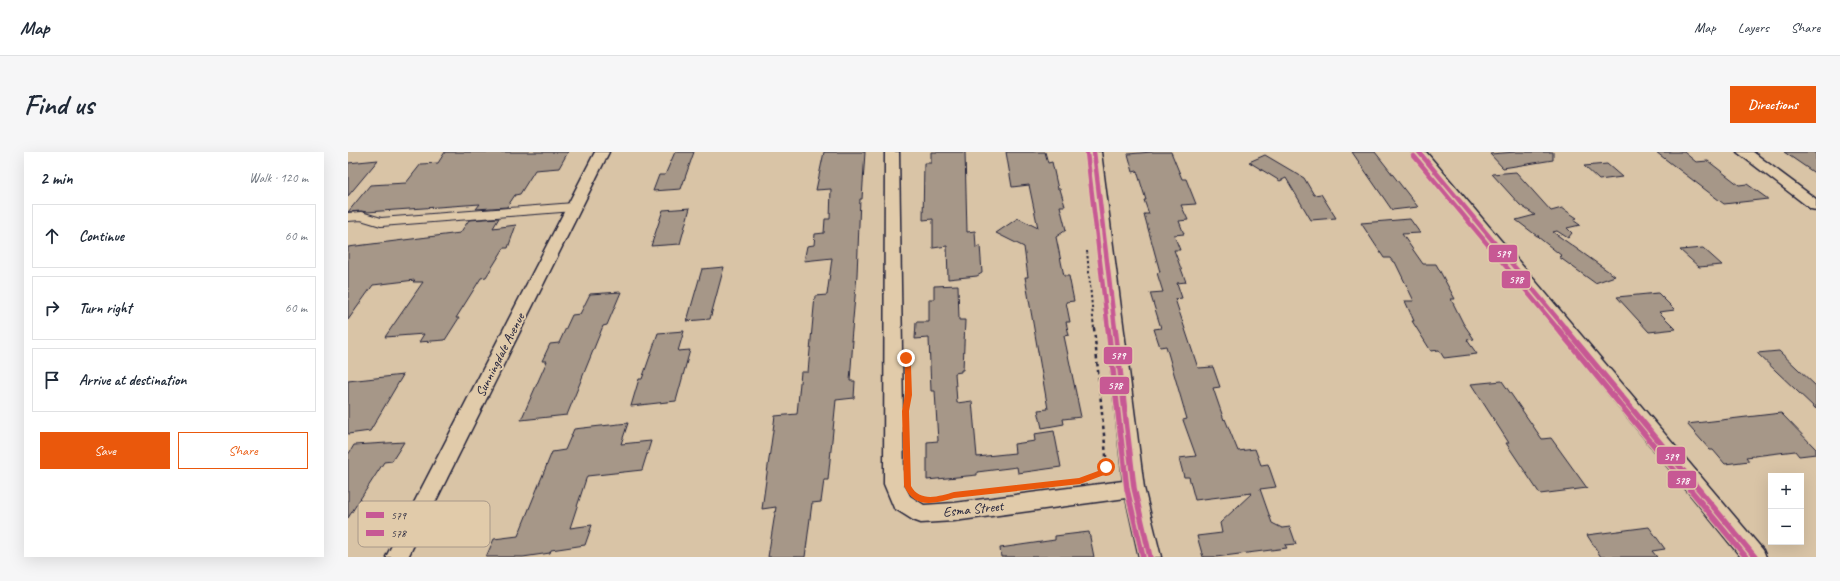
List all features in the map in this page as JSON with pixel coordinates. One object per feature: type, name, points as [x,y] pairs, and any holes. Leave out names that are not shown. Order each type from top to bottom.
[{"type":"street","name":"Sunningdale Avenue","points":[[425,501],[602,152]]},
{"type":"street","name":"Esma Street","points":[[892,152],[894,484],[902,502],[921,514],[954,512],[1134,488]]},
{"type":"street","points":[[1094,152],[1134,488],[1150,557]]},
{"type":"street","points":[[1419,152],[1755,557]]},
{"type":"street","points":[[1744,152],[1816,206]]},
{"type":"street","name":"Sunningdale Avenue","points":[[397,557],[402,547]]},
{"type":"lane","points":[[348,217],[361,216],[380,222],[574,207]]},
{"type":"path","points":[[1086,246],[1106,456],[1106,467],[1101,473],[1096,475]]},
{"type":"building","points":[[445,152],[568,152],[559,168],[535,170],[520,194],[515,195],[507,207],[476,209],[480,204],[348,212],[370,185],[406,183],[421,164],[438,163]]},
{"type":"building","points":[[675,152],[694,152],[681,189],[653,191],[659,175],[665,175]]},
{"type":"building","points":[[824,152],[865,152],[862,199],[860,199],[857,275],[851,341],[853,340],[850,381],[855,381],[854,398],[836,400],[828,480],[824,480],[821,502],[812,503],[805,557],[768,557],[776,507],[762,509],[775,416],[797,414],[801,372],[808,372],[815,296],[827,295],[832,258],[804,261],[807,246],[814,245],[815,234],[824,233],[825,219],[830,219],[831,189],[816,190]]},
{"type":"building","points":[[931,152],[965,152],[967,232],[975,231],[976,248],[980,245],[982,273],[977,276],[948,279],[947,246],[933,248],[933,219],[923,220],[924,163],[931,163]]},
{"type":"building","points":[[1006,152],[1045,152],[1048,163],[1052,162],[1058,189],[1060,189],[1065,206],[1060,206],[1066,230],[1056,237],[1064,276],[1069,276],[1074,301],[1066,302],[1070,322],[1066,322],[1069,335],[1064,336],[1081,417],[1063,419],[1064,424],[1042,428],[1038,410],[1048,409],[1025,277],[1028,277],[1024,247],[996,233],[1018,218],[1038,228],[1029,185],[1012,187]]},
{"type":"building","points":[[1171,152],[1182,179],[1186,179],[1196,204],[1181,205],[1188,220],[1179,221],[1184,234],[1174,235],[1180,250],[1174,250],[1186,282],[1177,283],[1182,298],[1175,299],[1198,368],[1213,367],[1220,387],[1213,388],[1224,420],[1225,419],[1238,451],[1255,449],[1261,465],[1268,464],[1276,487],[1260,489],[1272,523],[1282,528],[1290,527],[1296,544],[1285,545],[1287,548],[1216,557],[1203,557],[1197,536],[1222,533],[1220,523],[1252,493],[1195,500],[1189,477],[1184,477],[1179,458],[1196,456],[1183,420],[1187,419],[1166,346],[1160,347],[1154,329],[1161,328],[1150,293],[1163,292],[1157,273],[1160,272],[1144,214],[1149,214],[1144,200],[1146,200],[1137,171],[1133,172],[1128,154]]},
{"type":"building","points":[[1352,152],[1375,152],[1418,207],[1392,210]]},
{"type":"building","points":[[1553,152],[1553,160],[1503,168],[1490,154]]},
{"type":"building","points":[[1656,152],[1684,152],[1696,162],[1708,161],[1739,185],[1747,184],[1768,199],[1724,204]]},
{"type":"building","points":[[1784,152],[1816,152],[1816,174]]},
{"type":"building","points":[[1265,155],[1304,178],[1314,195],[1321,194],[1336,218],[1311,220],[1286,178],[1280,181],[1249,162]]},
{"type":"building","points":[[378,160],[348,196],[348,163]]},
{"type":"building","points":[[1607,164],[1622,177],[1599,180],[1584,166]]},
{"type":"building","points":[[1516,172],[1551,211],[1562,208],[1577,218],[1573,220],[1580,225],[1567,228],[1572,233],[1568,238],[1557,231],[1553,232],[1615,276],[1595,283],[1559,257],[1562,256],[1538,237],[1539,236],[1516,220],[1535,215],[1520,205],[1492,174]]},
{"type":"building","points":[[690,208],[680,244],[651,246],[663,210]]},
{"type":"building","points":[[499,218],[493,228],[516,225],[508,248],[504,248],[486,277],[481,278],[456,318],[459,318],[445,340],[419,342],[424,334],[385,337],[423,282],[413,282],[415,280],[373,285],[348,320],[348,247],[460,233],[469,220]]},
{"type":"building","points":[[1410,219],[1420,233],[1402,234],[1423,264],[1436,264],[1455,299],[1451,299],[1463,323],[1474,339],[1467,340],[1477,354],[1444,358],[1439,350],[1431,351],[1412,321],[1414,321],[1405,301],[1414,301],[1395,262],[1393,262],[1390,258],[1384,258],[1361,223]]},
{"type":"building","points":[[1703,248],[1722,265],[1699,267],[1680,250]]},
{"type":"building","points":[[724,267],[710,319],[687,321],[702,269]]},
{"type":"building","points":[[958,285],[959,320],[965,320],[963,370],[955,373],[957,403],[972,401],[977,457],[1015,453],[1014,444],[1035,441],[1034,434],[1054,431],[1061,467],[1018,473],[1017,467],[977,472],[977,475],[927,480],[927,442],[938,441],[935,391],[931,391],[929,338],[915,339],[916,322],[929,322],[929,299],[934,299],[934,286]]},
{"type":"building","points":[[621,292],[607,325],[603,326],[567,415],[521,420],[547,361],[542,361],[550,344],[559,343],[572,315],[580,314],[590,294]]},
{"type":"building","points":[[1658,293],[1675,310],[1659,312],[1676,329],[1649,332],[1617,297]]},
{"type":"building","points":[[684,331],[678,351],[690,350],[676,401],[631,406],[639,379],[642,379],[658,333]]},
{"type":"building","points":[[1779,351],[1816,386],[1816,409],[1757,353]]},
{"type":"building","points":[[403,375],[370,431],[348,434],[348,381]]},
{"type":"building","points":[[1502,381],[1542,439],[1551,438],[1587,488],[1540,494],[1506,443],[1509,443],[1471,384]]},
{"type":"building","points":[[1781,413],[1816,449],[1816,454],[1799,456],[1795,451],[1746,457],[1749,461],[1725,464],[1713,450],[1710,450],[1687,424]]},
{"type":"building","points":[[628,423],[621,444],[651,441],[642,470],[587,476],[570,528],[592,525],[585,545],[551,550],[550,553],[523,557],[486,557],[494,539],[518,536],[552,452],[565,450],[574,429]]},
{"type":"building","points":[[404,442],[392,461],[384,462],[348,518],[348,455],[354,445]]},
{"type":"building","points":[[1649,527],[1665,549],[1652,551],[1657,557],[1601,557],[1587,535]]},
{"type":"building","points":[[1089,532],[1094,557],[1001,557],[1000,548],[1055,540],[1055,536]]},
{"type":"transit line","name":"579","points":[[1094,152],[1134,488],[1150,557]]},
{"type":"transit line","name":"579","points":[[1419,152],[1755,557]]},
{"type":"transit line","name":"578","points":[[1087,153],[1127,489],[1143,557]]},
{"type":"transit line","name":"578","points":[[1414,156],[1746,557]]},
{"type":"route","points":[[906,358],[908,366],[909,395],[905,411],[908,486],[912,494],[919,499],[937,500],[954,495],[1080,481],[1092,478],[1101,473],[1106,467]]}]
